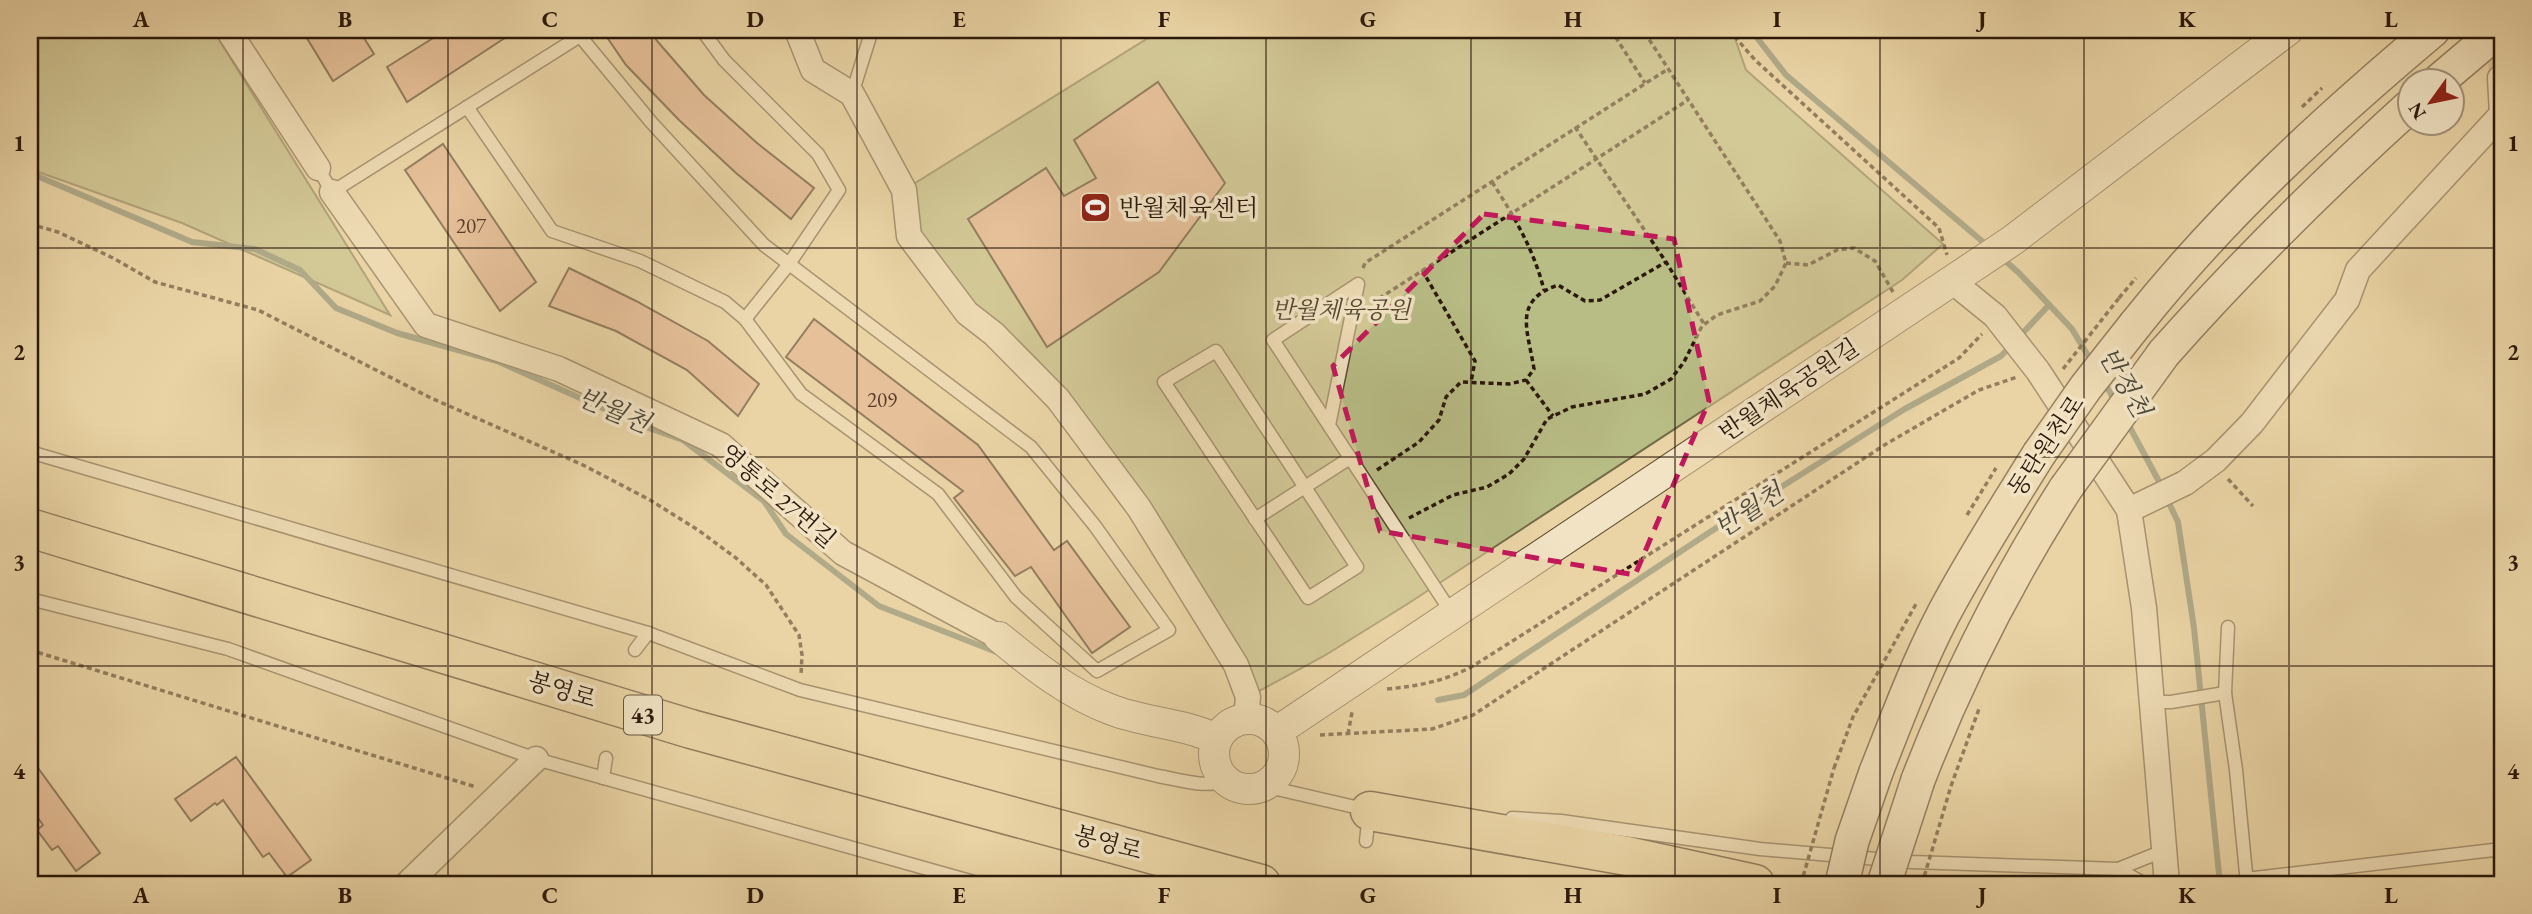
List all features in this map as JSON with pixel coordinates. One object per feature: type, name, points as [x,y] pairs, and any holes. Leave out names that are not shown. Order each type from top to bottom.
[{"type":"highway","name":"봉영로","points":[[30,528],[691,729],[1261,884]]},
{"type":"highway","points":[[1368,826],[1627,856],[1757,867]]},
{"type":"main road","name":"동탄원천로","points":[[1842,884],[1852,841],[1876,772],[1942,617],[1990,532],[2039,454],[2086,387],[2177,275],[2271,174],[2370,83],[2433,30]]},
{"type":"main road","points":[[2457,66],[2499,30]]},
{"type":"main road","name":"동탄원천로","points":[[1884,884],[1918,780],[1944,713],[2021,559],[2066,488],[2164,353],[2316,192],[2396,119]]},
{"type":"street","points":[[228,30],[318,168]]},
{"type":"street","points":[[797,30],[813,70],[852,94],[904,190],[909,236],[967,313],[994,334],[1058,398],[1139,508],[1236,665],[1248,697],[1246,719]]},
{"type":"street","name":"반월체육공원길","points":[[1276,732],[2014,240],[2288,30]]},
{"type":"street","points":[[2135,508],[2185,483],[2211,464],[2252,423],[2347,300],[2358,270],[2502,114],[2500,78]]},
{"type":"street","name":"영통로 27번길","points":[[332,192],[426,326],[559,369],[721,445],[843,553],[999,638]]},
{"type":"street","points":[[1959,275],[1963,290],[1999,320],[2035,366],[2135,508],[2144,608],[2161,702],[2163,850],[2167,884]]},
{"type":"street","points":[[999,638],[1052,681],[1113,711],[1200,732],[1216,739]]},
{"type":"street","points":[[1246,719],[1263,722],[1276,732],[1283,746],[1283,762],[1276,776],[1264,786],[1248,790],[1240,789],[1226,781],[1213,758],[1216,739],[1228,725],[1246,719]]},
{"type":"street","points":[[407,884],[536,759]]},
{"type":"lane","points":[[702,30],[724,60],[818,154],[838,190],[789,264],[745,319]]},
{"type":"lane","points":[[852,94],[872,30]]},
{"type":"lane","points":[[318,168],[332,192],[578,33],[651,122],[764,245],[1031,447],[1095,526],[1169,630],[1097,671],[1016,597],[938,494],[802,394],[745,319],[725,302],[640,261],[552,231],[467,107]]},
{"type":"lane","points":[[1329,425],[1358,284]]},
{"type":"lane","points":[[1358,284],[1273,340],[1453,615]]},
{"type":"lane","points":[[1216,351],[1357,567],[1308,598],[1255,519],[1164,382],[1216,351]]},
{"type":"lane","points":[[30,452],[648,633],[800,690],[1158,776],[1199,784],[1226,781]]},
{"type":"lane","points":[[1255,519],[1350,458]]},
{"type":"lane","points":[[30,599],[228,649],[536,759],[981,884]]},
{"type":"lane","points":[[2228,627],[2220,694],[2236,769],[2247,881],[2502,849]]},
{"type":"lane","points":[[635,650],[648,633]]},
{"type":"lane","points":[[2161,702],[2220,694]]},
{"type":"lane","points":[[603,778],[606,758]]},
{"type":"lane","points":[[1264,786],[1368,826],[1479,817]]},
{"type":"lane","points":[[1493,817],[1561,821],[1757,867],[1912,862],[2118,869],[2163,850]]},
{"type":"lane","points":[[2118,869],[2145,884]]},
{"type":"path","points":[[1611,30],[1645,83]]},
{"type":"path","points":[[1395,526],[1453,495],[1487,487],[1509,474],[1524,459],[1547,419],[1572,407],[1645,394],[1671,379],[1684,362],[1704,324],[1717,314],[1760,301],[1775,286],[1786,263],[1780,241],[1643,30]]},
{"type":"path","points":[[1729,30],[1755,60],[1939,228],[1944,251],[1959,275]]},
{"type":"path","points":[[1358,284],[1365,263],[1668,69]]},
{"type":"path","points":[[1351,316],[1688,100]]},
{"type":"path","points":[[1575,127],[1704,324]]},
{"type":"path","points":[[1491,181],[1512,213],[1537,262],[1544,290]]},
{"type":"path","points":[[30,224],[58,232],[91,247],[155,282],[258,310],[431,398],[583,465],[650,500],[698,530],[736,558],[766,585],[799,635],[802,656],[800,690]]},
{"type":"path","points":[[1786,263],[1808,265],[1837,250],[1854,248],[1875,261],[1904,312]]},
{"type":"path","points":[[1363,478],[1419,442],[1439,420],[1446,397],[1461,382],[1508,384],[1526,380],[1534,369],[1526,318],[1528,305],[1544,290],[1558,285],[1585,301],[1600,300],[1665,262]]},
{"type":"path","points":[[1422,270],[1475,362],[1471,382]]},
{"type":"path","points":[[1384,689],[1425,685],[1451,678],[1474,666],[1959,358],[1999,320]]},
{"type":"path","points":[[1311,735],[1432,729],[1473,715],[1886,444],[1979,390],[2035,366]]},
{"type":"path","points":[[1526,380],[1553,416]]},
{"type":"path","points":[[2211,464],[2253,506]]},
{"type":"path","points":[[30,650],[500,794]]},
{"type":"path","points":[[1349,734],[1352,710],[1357,706]]},
{"type":"path","points":[[1801,884],[1834,768]]},
{"type":"path","points":[[1922,884],[1951,786]]},
{"type":"highlighted area","points":[[1484,214],[1674,239],[1709,401],[1635,575],[1380,531],[1333,366]]},
{"type":"green space","points":[[30,30],[213,30],[390,315],[182,223],[30,169]]},
{"type":"green space","name":"반월체육공원","points":[[1161,30],[1732,30],[1746,70],[1943,244],[1902,280],[1409,603],[1324,656],[1248,697],[1139,508],[909,236],[904,190]]},
{"type":"building","points":[[302,30],[359,30],[374,54],[333,81]]},
{"type":"building","points":[[446,30],[517,30],[407,102],[387,67]]},
{"type":"building","points":[[602,30],[649,30],[704,95],[757,143],[814,188],[791,219],[679,120],[626,65]]},
{"type":"building","name":"반월체육센터","points":[[1158,82],[1225,183],[1159,272],[1047,347],[968,219],[1046,168],[1064,196],[1096,178],[1074,140]]},
{"type":"building","points":[[443,144],[536,282],[500,311],[405,170]]},
{"type":"building","points":[[569,268],[708,341],[759,384],[738,416],[687,370],[616,331],[549,306]]},
{"type":"building","points":[[814,319],[978,445],[1054,550],[1067,541],[1130,627],[1092,653],[1031,567],[1015,576],[954,498],[963,491],[786,357]]},
{"type":"building","points":[[30,757],[100,853],[76,871],[58,846],[52,850],[37,830],[43,825],[30,807]]},
{"type":"building","points":[[236,757],[311,860],[287,877],[269,853],[263,857],[223,800],[191,821],[175,799]]},
{"type":"waterway","name":"반정천","points":[[1751,30],[1786,75],[1989,247]]},
{"type":"waterway","name":"반월천","points":[[30,173],[192,242],[255,249],[300,270],[336,308],[397,333],[497,361],[643,426],[683,440],[764,501],[786,534],[879,606],[999,653]]},
{"type":"waterway","name":"반정천","points":[[2003,259],[2072,329],[2093,364]]},
{"type":"waterway","name":"반월천","points":[[2019,337],[2049,305]]},
{"type":"waterway","name":"반월천","points":[[1438,700],[1464,695],[1710,532],[1903,410],[2001,356],[2012,345]]},
{"type":"waterway","name":"반정천","points":[[2104,382],[2116,403]]},
{"type":"waterway","name":"반정천","points":[[2127,422],[2163,489]]},
{"type":"waterway","name":"반정천","points":[[2167,499],[2178,522],[2194,628],[2220,884]]},
{"type":"tunnel","points":[[2500,78],[2502,30]]},
{"type":"place","name":"반월체육센터","points":[[1096,208]]}]
